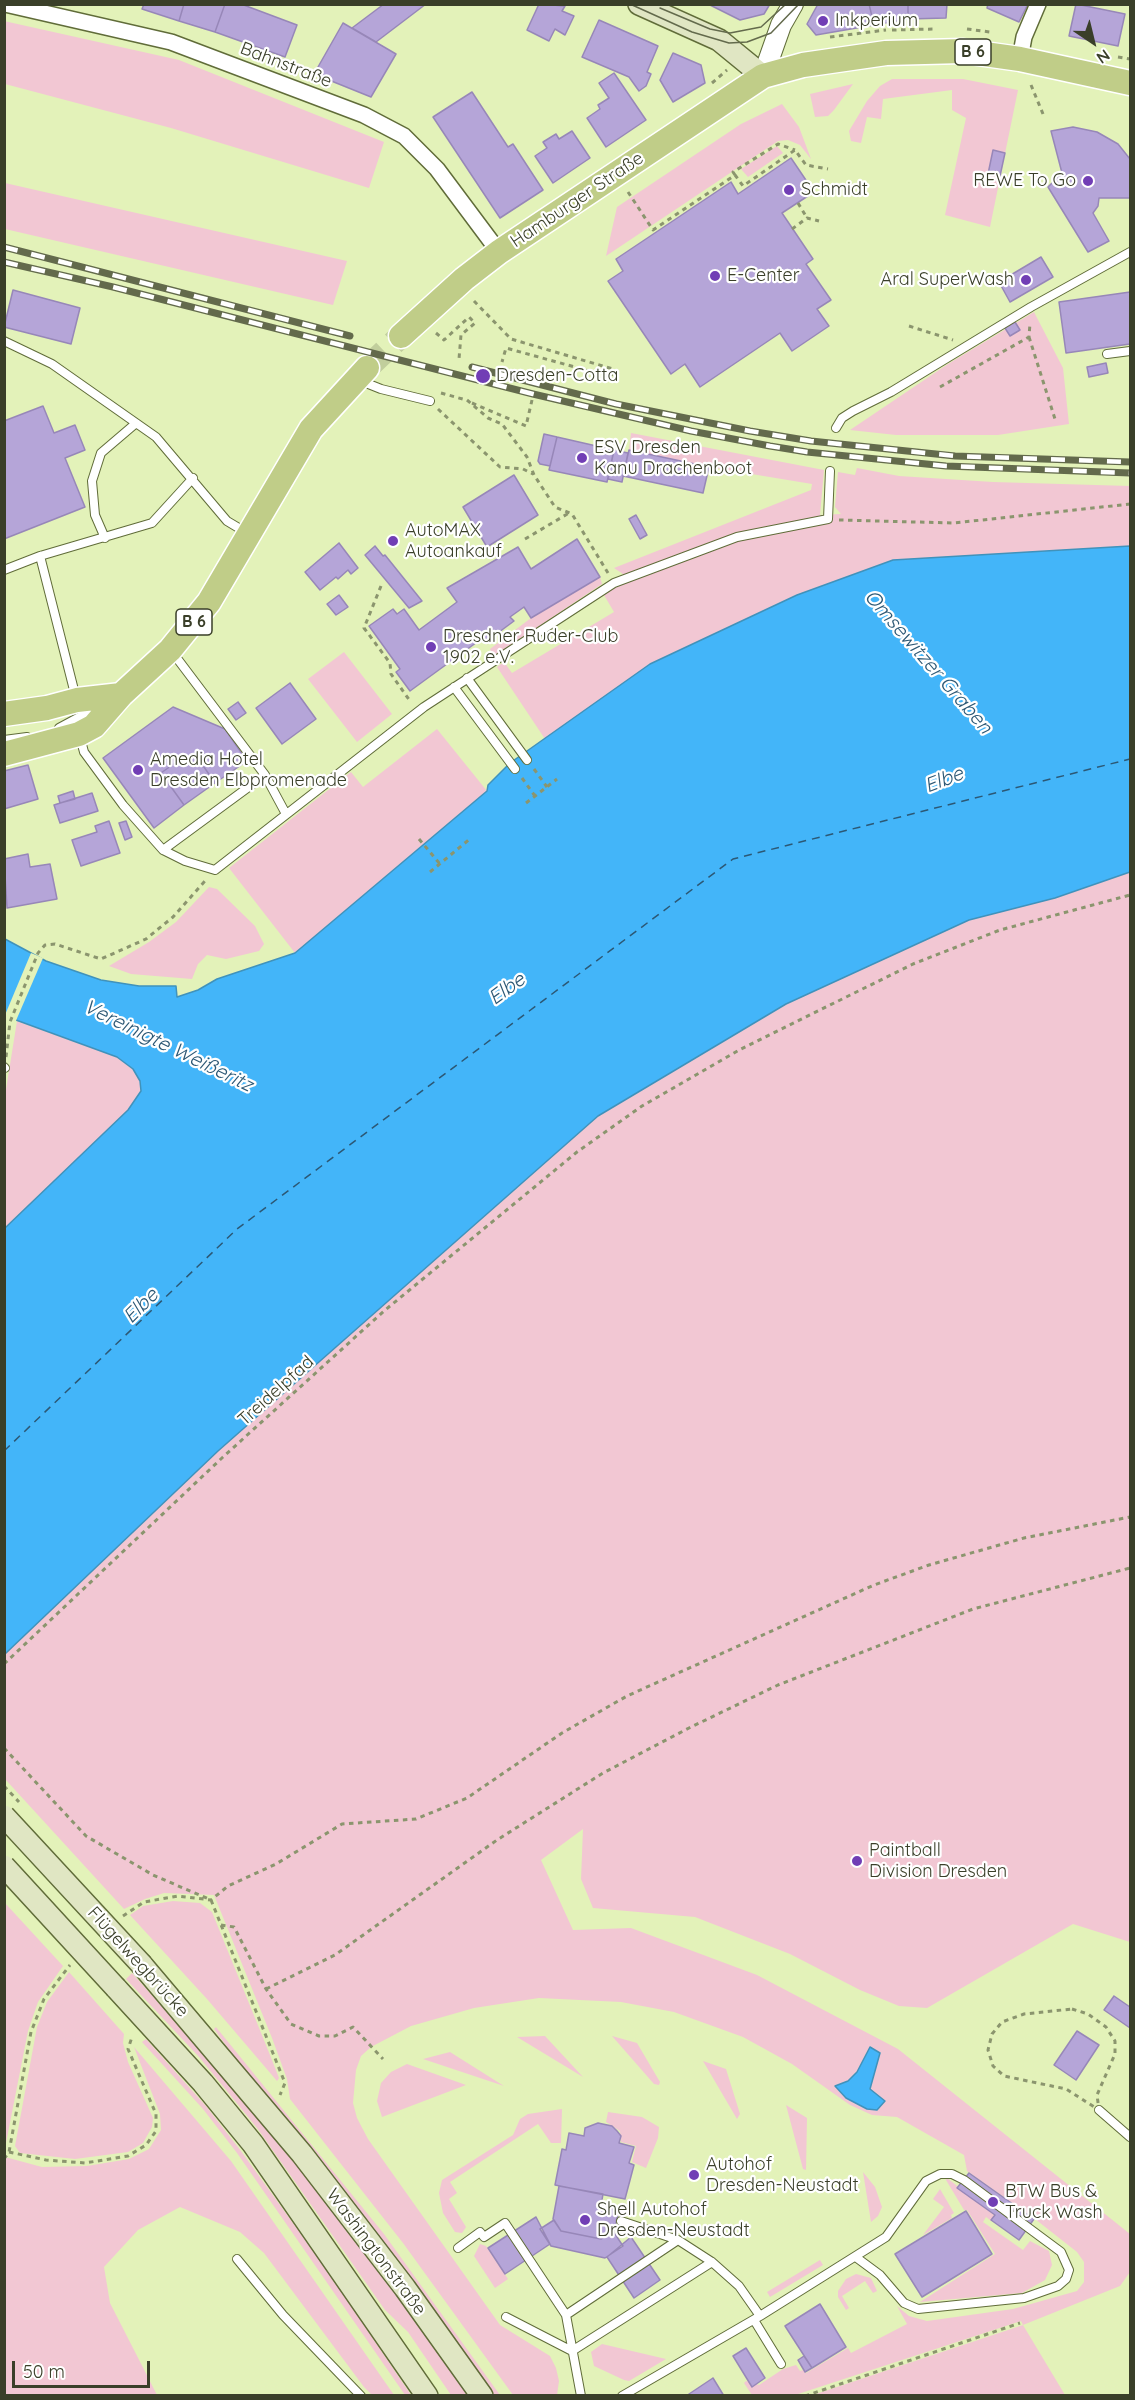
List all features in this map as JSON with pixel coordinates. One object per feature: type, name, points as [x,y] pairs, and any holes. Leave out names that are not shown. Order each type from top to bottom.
[{"type":"main road","points":[[639,4],[719,40],[763,76]]},
{"type":"main road","name":"B 6","points":[[763,76],[803,65],[925,50],[963,51],[1020,71],[1131,83]]},
{"type":"main road","name":"Hamburger Straße","points":[[401,336],[464,279],[499,252],[763,76]]},
{"type":"main road","name":"B 6","points":[[4,754],[79,734],[94,726],[121,694],[170,650],[209,602],[311,429],[362,374]]},
{"type":"main road","points":[[4,714],[121,694]]},
{"type":"main road","name":"Flügelwegbrücke","points":[[4,1816],[274,2103]]},
{"type":"main road","name":"Flügelwegbrücke","points":[[4,1866],[203,2083],[253,2144]]},
{"type":"main road","name":"Washingtonstraße","points":[[274,2103],[482,2396]]},
{"type":"main road","name":"Washingtonstraße","points":[[253,2144],[427,2396]]},
{"type":"street","name":"Bahnstraße","points":[[5,4],[171,42],[364,115],[404,136],[437,169],[499,252]]},
{"type":"street","points":[[763,76],[781,25],[793,4]]},
{"type":"street","points":[[1020,71],[1024,37],[1038,4]]},
{"type":"lane","points":[[836,428],[842,418],[891,392],[963,346],[1131,252]]},
{"type":"lane","points":[[4,341],[52,364],[156,437],[227,521],[250,535]]},
{"type":"lane","points":[[1107,354],[1131,351]]},
{"type":"lane","points":[[362,374],[381,389],[430,401]]},
{"type":"lane","points":[[105,538],[95,515],[92,481],[101,453],[135,424]]},
{"type":"lane","points":[[79,734],[84,752],[123,805],[163,850],[184,861],[215,870],[454,687],[614,583],[737,537],[828,519],[830,471]]},
{"type":"lane","points":[[4,570],[40,556],[152,524],[192,478]]},
{"type":"lane","points":[[40,556],[77,700]]},
{"type":"lane","points":[[170,650],[264,775],[286,814]]},
{"type":"lane","points":[[467,678],[530,763]]},
{"type":"lane","points":[[454,687],[517,772]]},
{"type":"lane","points":[[50,731],[70,723],[121,694]]},
{"type":"lane","points":[[4,740],[40,734]]},
{"type":"lane","points":[[163,850],[264,775]]},
{"type":"lane","points":[[1099,2110],[1131,2138]]},
{"type":"lane","points":[[622,2396],[857,2258],[886,2237],[926,2181],[940,2174],[952,2174],[964,2180],[1061,2252],[1070,2270],[1066,2279],[1058,2286],[1024,2298],[918,2309],[904,2303],[880,2275],[857,2258]]},
{"type":"lane","points":[[621,2221],[678,2240],[712,2262],[739,2286],[781,2364]]},
{"type":"lane","points":[[458,2248],[480,2232],[484,2237],[505,2223],[566,2315],[582,2396]]},
{"type":"lane","points":[[566,2315],[678,2240]]},
{"type":"lane","points":[[237,2259],[284,2315],[361,2396]]},
{"type":"lane","points":[[572,2351],[712,2262]]},
{"type":"lane","points":[[506,2317],[572,2351]]},
{"type":"path","points":[[1020,71],[1031,84],[1043,114]]},
{"type":"path","points":[[628,192],[653,230],[735,175],[734,172],[778,144],[795,150],[806,165],[828,169]]},
{"type":"path","points":[[735,175],[743,186],[795,150]]},
{"type":"path","points":[[798,202],[807,218],[819,221]]},
{"type":"path","points":[[792,229],[807,218]]},
{"type":"path","points":[[474,301],[511,339],[613,369],[611,377],[506,348],[502,362]]},
{"type":"path","points":[[1031,307],[1029,337],[1054,419]]},
{"type":"path","points":[[444,340],[469,317],[475,323],[461,335],[459,359]]},
{"type":"path","points":[[909,326],[959,342],[963,346]]},
{"type":"path","points":[[940,387],[1029,337]]},
{"type":"path","points":[[434,392],[467,400],[526,426],[532,400]]},
{"type":"path","points":[[467,400],[488,418],[502,424],[527,457],[534,475],[555,507],[569,513],[614,583]]},
{"type":"path","points":[[430,401],[500,467],[524,469],[534,475]]},
{"type":"path","points":[[828,519],[954,523],[1131,504]]},
{"type":"path","points":[[525,539],[569,513]]},
{"type":"path","points":[[381,586],[364,628],[390,663],[391,674],[418,713]]},
{"type":"path","points":[[530,763],[547,787]]},
{"type":"path","points":[[517,772],[535,796]]},
{"type":"path","points":[[526,803],[557,779]]},
{"type":"path","points":[[430,872],[471,838]]},
{"type":"path","points":[[419,839],[441,864]]},
{"type":"path","points":[[5,1068],[10,1022],[38,953],[45,945],[55,944],[101,959],[146,939],[173,917],[215,870]]},
{"type":"path","name":"Treidelpfad","points":[[4,1664],[223,1457],[384,1311],[578,1152],[642,1106],[741,1049],[913,964],[1000,930],[1131,895]]},
{"type":"path","points":[[118,1920],[144,1902],[178,1896],[211,1900],[228,1886],[276,1864],[342,1824],[416,1819],[467,1798],[562,1734],[627,1696],[874,1586],[929,1565],[1024,1538],[1131,1517]]},
{"type":"path","points":[[266,1989],[335,1955],[497,1840],[603,1773],[689,1728],[778,1685],[973,1609],[1131,1568]]},
{"type":"path","points":[[4,1748],[86,1836],[153,1875],[211,1900],[285,2084],[274,2103]]},
{"type":"path","points":[[221,1924],[234,1927],[266,1989],[291,2024],[319,2036],[335,2036],[353,2027],[383,2059]]},
{"type":"path","points":[[4,2159],[9,2152],[31,2032],[44,1999],[75,1961]]},
{"type":"path","points":[[1072,2008],[1088,2014],[1106,2027],[1115,2041],[1115,2054],[1097,2095],[1099,2110],[1066,2089],[1004,2076],[993,2066],[988,2050],[992,2034],[1002,2022],[1024,2014],[1072,2008]]},
{"type":"path","points":[[9,2152],[46,2160],[85,2163],[128,2156],[146,2145],[156,2131],[156,2114],[128,2049],[132,2037]]},
{"type":"path","points":[[805,2396],[1020,2323]]},
{"type":"shaded area","points":[[4,21],[179,60],[384,142],[369,188],[171,128],[5,84]]},
{"type":"shaded area","points":[[892,79],[963,79],[1018,90],[990,227],[945,215],[966,118],[952,110],[952,90],[883,99],[881,119],[867,117],[861,143],[851,141],[849,131],[867,101],[880,86]]},
{"type":"shaded area","points":[[853,84],[828,116],[815,117],[810,94]]},
{"type":"shaded area","points":[[782,104],[799,127],[811,159],[800,145],[788,140],[778,141],[606,256],[617,207],[741,124]]},
{"type":"shaded area","points":[[777,146],[783,153],[748,177],[741,169]]},
{"type":"shaded area","points":[[5,183],[347,261],[333,305],[5,229]]},
{"type":"shaded area","points":[[1034,312],[1063,368],[1069,424],[998,435],[896,435],[850,430],[948,364]]},
{"type":"shaded area","points":[[631,433],[824,470],[820,515],[841,514],[835,507],[838,472],[855,475],[857,468],[899,476],[993,482],[1130,486],[1130,546],[893,560],[797,595],[651,664],[545,739],[497,667],[504,662],[512,673],[614,612],[604,595],[619,584],[623,574],[614,568],[811,490],[812,484],[709,467],[629,450]]},
{"type":"shaded area","points":[[600,577],[602,584],[493,657],[490,649],[531,618]]},
{"type":"shaded area","points":[[344,652],[392,714],[357,742],[308,679]]},
{"type":"shaded area","points":[[437,729],[487,791],[295,953],[229,868],[351,772],[363,787]]},
{"type":"shaded area","points":[[1130,872],[1130,1942],[1073,1924],[927,2008],[899,2006],[860,1990],[790,1954],[695,1917],[593,1908],[581,1879],[583,1829],[541,1860],[573,1930],[631,1928],[757,1975],[898,2049],[1130,2234],[1130,2272],[1120,2286],[1023,2325],[1021,2321],[795,2395],[752,2395],[744,2383],[746,2381],[759,2385],[783,2369],[796,2365],[800,2371],[803,2370],[806,2373],[848,2348],[851,2353],[907,2324],[897,2306],[909,2316],[927,2321],[1013,2309],[1077,2291],[1084,2282],[1084,2262],[1077,2252],[1035,2219],[967,2171],[964,2155],[897,2117],[872,2115],[850,2105],[792,2064],[743,2037],[674,2012],[621,2002],[539,1998],[474,2008],[411,2026],[371,2047],[361,2056],[356,2070],[353,2103],[357,2118],[368,2139],[500,2325],[550,2356],[559,2381],[557,2395],[513,2395],[403,2243],[290,2099],[287,2079],[272,2038],[214,1895],[164,1893],[124,1909],[5,1779],[5,1654],[218,1451],[598,1116],[786,1004],[969,920],[1055,898]],"holes":[[[869,2048],[880,2053],[870,2079],[870,2090],[875,2093],[867,2109],[846,2098],[835,2086],[848,2081],[857,2072]]]},
{"type":"shaded area","points":[[209,887],[217,889],[255,926],[264,944],[259,951],[226,959],[207,955],[198,964],[192,979],[131,974],[109,966],[149,942],[176,922]]},
{"type":"shaded area","points":[[17,1021],[117,1057],[133,1069],[140,1081],[141,1092],[128,1110],[5,1228],[4,1102]]},
{"type":"shaded area","points":[[173,1901],[200,1903],[212,1912],[279,2078],[277,2081],[207,1999],[130,1915],[143,1906]]},
{"type":"shaded area","points":[[5,1903],[63,1966],[38,2002],[28,2031],[5,2148]]},
{"type":"shaded area","points":[[69,1972],[124,2034],[123,2043],[128,2062],[153,2118],[152,2127],[143,2143],[128,2152],[75,2159],[20,2153],[15,2146],[37,2027],[47,2002]]},
{"type":"shaded area","points":[[132,1973],[247,2101],[389,2280],[470,2395],[451,2395],[408,2332],[385,2310],[257,2128],[199,2057],[126,1979]]},
{"type":"shaded area","points":[[216,2027],[384,2234],[500,2395],[493,2395],[393,2255],[311,2149],[235,2058],[214,2029]]},
{"type":"shaded area","points":[[545,2036],[583,2077],[517,2037]]},
{"type":"shaded area","points":[[612,2036],[637,2043],[660,2082],[659,2085],[654,2084]]},
{"type":"shaded area","points":[[146,2039],[206,2106],[241,2151],[324,2266],[411,2395],[405,2395],[237,2153],[203,2109],[142,2042]]},
{"type":"shaded area","points":[[134,2047],[231,2161],[394,2395],[372,2395],[364,2387],[264,2253],[240,2232],[180,2207],[138,2230],[104,2267],[110,2303],[157,2395],[5,2395],[5,2157],[42,2167],[87,2166],[129,2159],[149,2149],[161,2130],[160,2114]]},
{"type":"shaded area","points":[[450,2052],[504,2086],[423,2059]]},
{"type":"shaded area","points":[[703,2061],[726,2069],[740,2114],[737,2119]]},
{"type":"shaded area","points":[[407,2064],[466,2085],[382,2117],[377,2101],[381,2083],[391,2072]]},
{"type":"shaded area","points":[[786,2105],[807,2118],[806,2170],[803,2169]]},
{"type":"shaded area","points":[[562,2109],[561,2143],[551,2143],[538,2124],[450,2182],[457,2193],[449,2199],[466,2227],[462,2233],[455,2232],[443,2213],[439,2193],[442,2180],[513,2135],[520,2119],[528,2114]]},
{"type":"shaded area","points":[[608,2112],[642,2117],[659,2127],[658,2138],[646,2168],[632,2162],[636,2146],[621,2142],[620,2131],[606,2122]]},
{"type":"shaded area","points":[[863,2172],[875,2187],[882,2207],[878,2216],[871,2222]]},
{"type":"shaded area","points":[[947,2178],[994,2215],[991,2221],[986,2217],[983,2222],[1023,2250],[1030,2241],[1049,2251],[1052,2265],[1045,2280],[1022,2293],[920,2302],[995,2254],[967,2210],[964,2210],[946,2180]]},
{"type":"shaded area","points":[[940,2189],[954,2213],[951,2215],[952,2218],[923,2235],[944,2207],[933,2199]]},
{"type":"shaded area","points":[[480,2244],[486,2246],[508,2279],[495,2288],[474,2256]]},
{"type":"shaded area","points":[[820,2260],[823,2265],[770,2297],[767,2292]]},
{"type":"shaded area","points":[[856,2274],[871,2278],[877,2291],[873,2293],[865,2281],[842,2296],[849,2308],[846,2310],[838,2297],[838,2291],[846,2279]]},
{"type":"shaded area","points":[[1023,2325],[1065,2395],[813,2395]]},
{"type":"shaded area","points":[[602,2344],[666,2359],[629,2381],[624,2380],[594,2366],[591,2352]]},
{"type":"water","points":[[1130,546],[1130,872],[1055,898],[969,920],[786,1004],[598,1116],[218,1451],[5,1654],[5,1228],[128,1110],[141,1091],[140,1081],[133,1069],[117,1057],[5,1016],[5,939],[46,961],[101,980],[139,986],[176,986],[177,997],[198,990],[217,979],[295,953],[487,791],[488,785],[510,763],[650,664],[797,595],[893,560]]},
{"type":"water","points":[[870,2047],[880,2053],[870,2089],[885,2101],[877,2110],[867,2109],[846,2098],[835,2086],[848,2081],[857,2072]]},
{"type":"pier","points":[[31,953],[43,958],[15,1023],[4,1019]]},
{"type":"building","points":[[144,4],[184,4],[179,21],[142,9]]},
{"type":"building","points":[[184,4],[225,4],[215,32],[179,21]]},
{"type":"building","points":[[225,4],[241,4],[297,25],[285,57],[215,32]]},
{"type":"building","points":[[384,4],[426,4],[376,42],[352,28]]},
{"type":"building","points":[[539,4],[565,6],[562,11],[574,16],[565,35],[555,29],[549,41],[527,30]]},
{"type":"building","points":[[708,4],[770,4],[764,14],[740,20]]},
{"type":"building","points":[[818,4],[869,4],[874,25],[816,35],[807,24]]},
{"type":"building","points":[[869,4],[908,4],[908,19],[874,25]]},
{"type":"building","points":[[908,4],[947,4],[946,18],[908,19]]},
{"type":"building","points":[[988,4],[1028,4],[1019,22],[987,8]]},
{"type":"building","points":[[1076,4],[1125,14],[1118,46],[1069,36]]},
{"type":"building","points":[[599,20],[658,46],[647,72],[651,74],[646,86],[639,91],[629,77],[582,57]]},
{"type":"building","points":[[343,23],[396,54],[371,97],[314,74]]},
{"type":"building","points":[[673,53],[701,65],[705,83],[673,102],[660,80]]},
{"type":"building","points":[[614,73],[646,120],[606,147],[587,118],[600,109],[598,105],[609,98],[599,83]]},
{"type":"building","points":[[472,92],[508,147],[513,144],[543,190],[500,218],[433,117]]},
{"type":"building","points":[[1073,127],[1097,132],[1118,144],[1130,159],[1130,198],[1099,198],[1098,206],[1093,213],[1109,241],[1088,252],[1048,187],[1062,173],[1051,131]]},
{"type":"building","points":[[572,131],[590,158],[553,183],[535,156],[547,148],[543,142],[556,134],[559,139]]},
{"type":"building","points":[[993,150],[1005,153],[1000,176],[988,174]]},
{"type":"building","name":"E-Center","points":[[791,158],[814,192],[782,213],[813,259],[806,264],[831,300],[817,309],[829,326],[792,351],[780,333],[700,387],[685,364],[671,374],[608,281],[623,271],[616,259],[731,182],[738,194]]},
{"type":"building","name":"Aral SuperWash","points":[[1041,257],[1053,277],[1010,302],[999,282]]},
{"type":"building","points":[[13,290],[80,308],[71,344],[4,327]]},
{"type":"building","points":[[1130,292],[1130,344],[1066,353],[1059,302]]},
{"type":"building","points":[[1015,322],[1020,330],[1010,336],[1005,328]]},
{"type":"building","points":[[1106,363],[1108,373],[1089,377],[1087,367]]},
{"type":"building","points":[[43,406],[54,433],[75,425],[85,450],[65,458],[85,507],[4,539],[4,421]]},
{"type":"building","points":[[544,434],[557,437],[550,466],[540,464],[538,461]]},
{"type":"building","name":"ESV Dresden Kanu Drachenboot","points":[[557,437],[614,450],[607,482],[549,470]]},
{"type":"building","points":[[614,450],[628,453],[622,482],[608,479]]},
{"type":"building","points":[[629,450],[709,467],[703,493],[623,476]]},
{"type":"building","points":[[514,475],[538,515],[487,547],[463,507]]},
{"type":"building","points":[[636,515],[647,535],[640,539],[629,519]]},
{"type":"building","points":[[577,539],[600,577],[531,618],[524,607],[510,617],[514,621],[487,641],[484,637],[410,691],[396,672],[400,669],[369,626],[393,609],[397,614],[404,609],[419,630],[457,602],[447,588],[518,547],[531,569]]},
{"type":"building","points":[[339,543],[358,568],[351,574],[348,570],[320,590],[305,572]]},
{"type":"building","points":[[375,546],[422,601],[409,608],[365,555]]},
{"type":"building","points":[[339,595],[348,607],[336,615],[327,604]]},
{"type":"building","points":[[290,683],[316,719],[282,744],[256,708]]},
{"type":"building","points":[[238,702],[246,713],[236,720],[228,709]]},
{"type":"building","name":"Amedia Hotel Dresden Elbpromenade","points":[[173,707],[225,729],[247,761],[215,783],[204,767],[182,758],[161,773],[184,805],[154,828],[103,758]]},
{"type":"building","points":[[182,758],[204,767],[215,783],[184,805],[161,773]]},
{"type":"building","points":[[28,765],[38,799],[4,809],[4,771]]},
{"type":"building","points":[[73,791],[75,799],[60,803],[58,796]]},
{"type":"building","points":[[92,793],[98,811],[60,823],[54,805]]},
{"type":"building","points":[[109,821],[120,853],[81,866],[72,840],[97,832],[95,826]]},
{"type":"building","points":[[126,821],[132,837],[125,840],[119,823]]},
{"type":"building","points":[[28,854],[30,867],[50,864],[57,899],[7,908],[4,859]]},
{"type":"building","points":[[1114,1996],[1130,2007],[1130,2028],[1104,2010]]},
{"type":"building","points":[[1077,2031],[1099,2045],[1076,2080],[1054,2065]]},
{"type":"building","points":[[598,2123],[612,2126],[621,2136],[619,2143],[634,2147],[629,2163],[634,2165],[625,2199],[555,2185],[562,2149],[566,2150],[569,2133],[584,2136],[585,2128]]},
{"type":"building","name":"BTW Bus & Truck Wash","points":[[969,2173],[1034,2219],[1019,2240],[991,2220],[995,2215],[957,2188]]},
{"type":"building","points":[[559,2186],[603,2194],[601,2206],[619,2210],[614,2231],[601,2239],[561,2231],[553,2219]]},
{"type":"building","points":[[966,2211],[992,2254],[922,2297],[895,2254]]},
{"type":"building","points":[[536,2217],[550,2244],[505,2274],[488,2248]]},
{"type":"building","points":[[554,2220],[561,2231],[601,2239],[613,2231],[623,2246],[605,2258],[551,2246],[540,2229]]},
{"type":"building","points":[[631,2237],[660,2280],[634,2298],[607,2257]]},
{"type":"building","points":[[820,2304],[846,2347],[812,2368],[785,2326]]},
{"type":"building","points":[[746,2348],[765,2378],[752,2387],[733,2356]]},
{"type":"building","points":[[804,2356],[812,2368],[805,2372],[798,2360]]},
{"type":"building","points":[[713,2378],[724,2396],[686,2396]]},
{"type":"ferry route","points":[[4,1451],[237,1229],[733,859],[1130,759]]},
{"type":"tunnel","points":[[367,368],[401,336]]},
{"type":"tram line","points":[[630,4],[692,32],[729,43],[747,42],[771,33],[799,4]]},
{"type":"tram line","points":[[660,8],[710,29],[730,33],[761,27],[786,4]]},
{"type":"railway","points":[[4,247],[350,336]]},
{"type":"railway","points":[[4,262],[113,287],[533,394],[691,431],[770,446],[946,466],[1130,473]]},
{"type":"railway","points":[[472,367],[616,404],[811,441],[955,456],[1130,462]]},
{"type":"place","name":"Inkperium","points":[[823,21]]},
{"type":"place","name":"REWE To Go","points":[[1088,181]]},
{"type":"place","name":"Schmidt","points":[[789,190]]},
{"type":"place","name":"E-Center","points":[[715,276]]},
{"type":"place","name":"Aral SuperWash","points":[[1026,280]]},
{"type":"place","name":"Dresden-Cotta","points":[[483,376]]},
{"type":"place","name":"ESV Dresden Kanu Drachenboot","points":[[582,458]]},
{"type":"place","name":"AutoMAX Autoankauf","points":[[393,541]]},
{"type":"place","name":"Dresdner Ruder-Club 1902 e.V.","points":[[431,647]]},
{"type":"place","name":"Amedia Hotel Dresden Elbpromenade","points":[[138,770]]},
{"type":"place","name":"Paintball Division Dresden","points":[[857,1861]]},
{"type":"place","name":"Autohof Dresden-Neustadt","points":[[694,2175]]},
{"type":"place","name":"BTW Bus & Truck Wash","points":[[993,2202]]},
{"type":"place","name":"Shell Autohof Dresden-Neustadt","points":[[585,2220]]},
{"type":"water label","name":"Omsewitzer Graben","points":[[928,662]]},
{"type":"water label","name":"Elbe","points":[[944,780]]},
{"type":"water label","name":"Elbe","points":[[507,989]]},
{"type":"water label","name":"Vereinigte Weißeritz","points":[[168,1046]]},
{"type":"water label","name":"Elbe","points":[[141,1306]]}]
